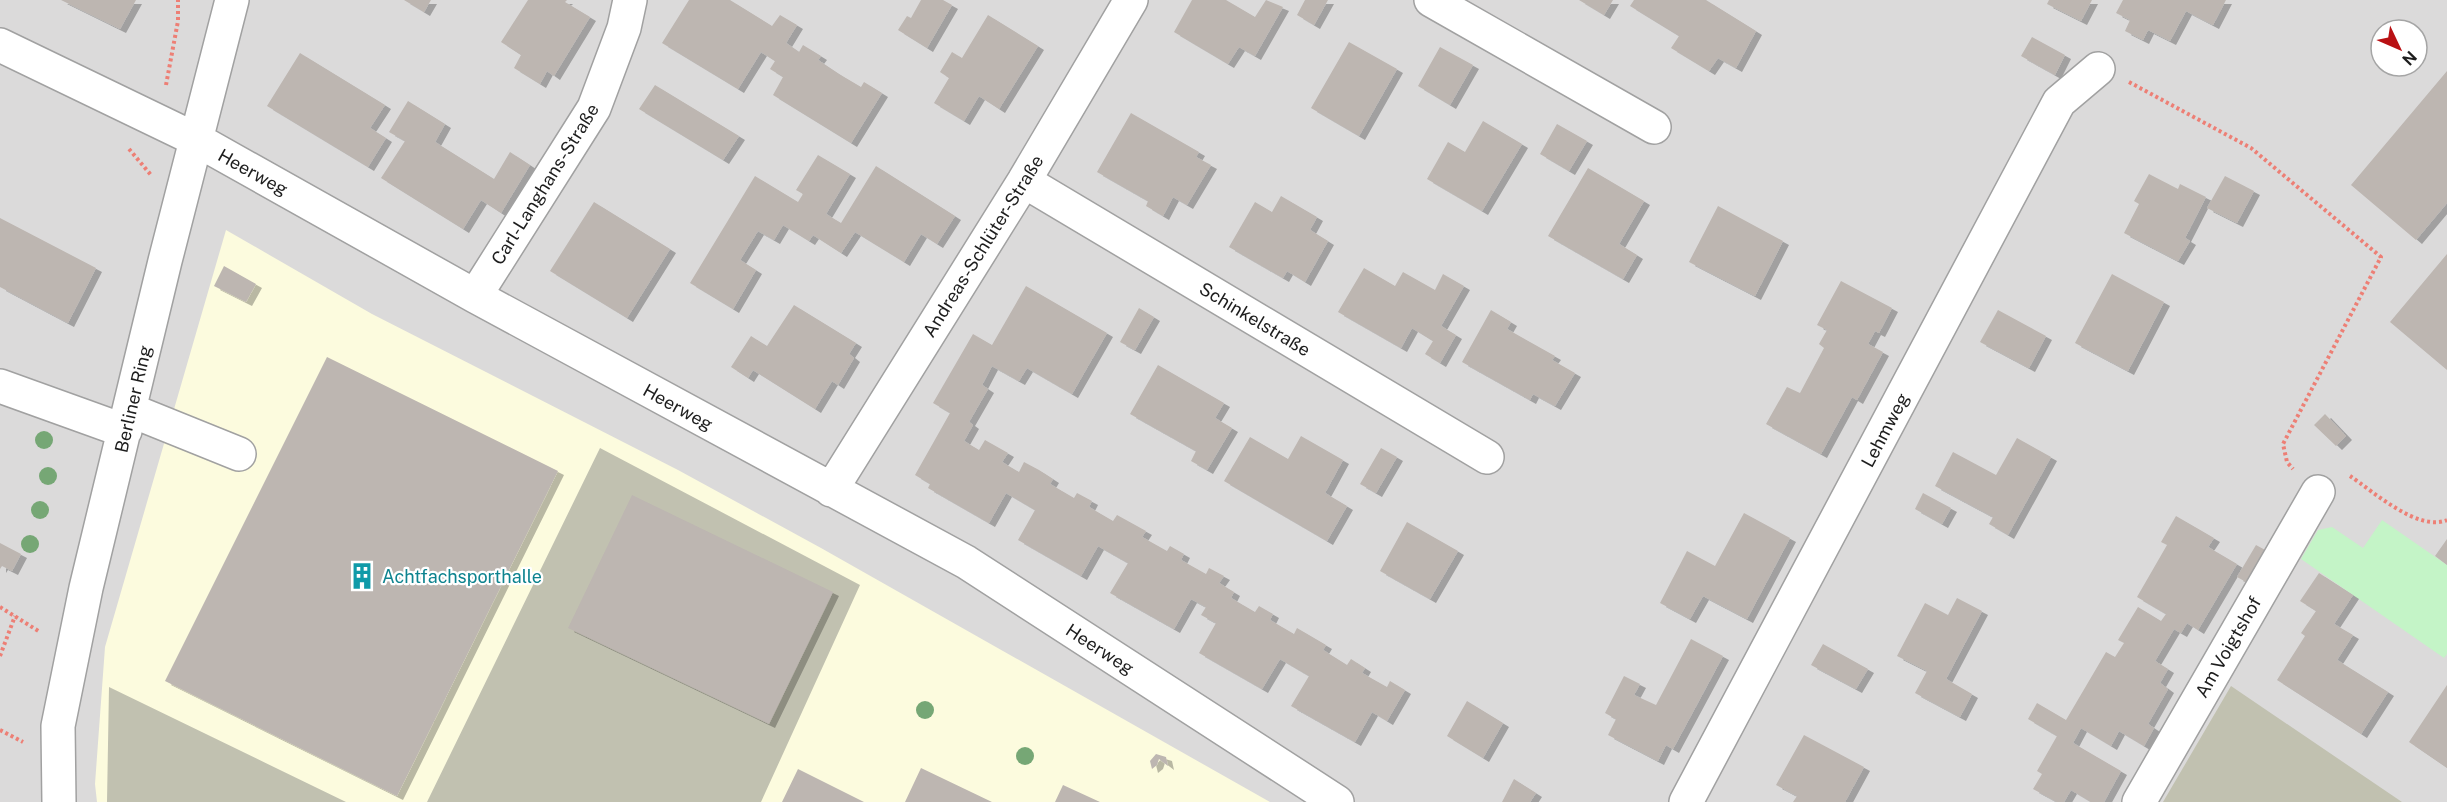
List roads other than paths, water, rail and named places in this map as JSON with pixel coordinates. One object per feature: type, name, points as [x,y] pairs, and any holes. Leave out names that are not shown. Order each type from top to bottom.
[{"type":"street","name":"Berliner Ring","points":[[59,802],[58,726],[73,652],[178,210],[232,0]]},
{"type":"street","name":"Carl-Langhans-Straße","points":[[475,296],[594,108],[624,28],[630,0]]},
{"type":"street","name":"Andreas-Schlüter-Straße","points":[[831,490],[1024,181],[1131,0]]},
{"type":"street","points":[[1431,0],[1654,127]]},
{"type":"street","name":"Heerweg","points":[[0,45],[197,140],[475,296],[966,562],[1337,802]]},
{"type":"street","name":"Lehmweg","points":[[1686,802],[2059,102],[2098,69]]},
{"type":"street","name":"Schinkelstraße","points":[[1024,181],[1487,457]]},
{"type":"street","points":[[0,386],[239,454]]},
{"type":"street","name":"Am Voigtshof","points":[[2139,802],[2330,481]]},
{"type":"place","name":"Achtfachsporthalle","points":[[362,576]]}]
